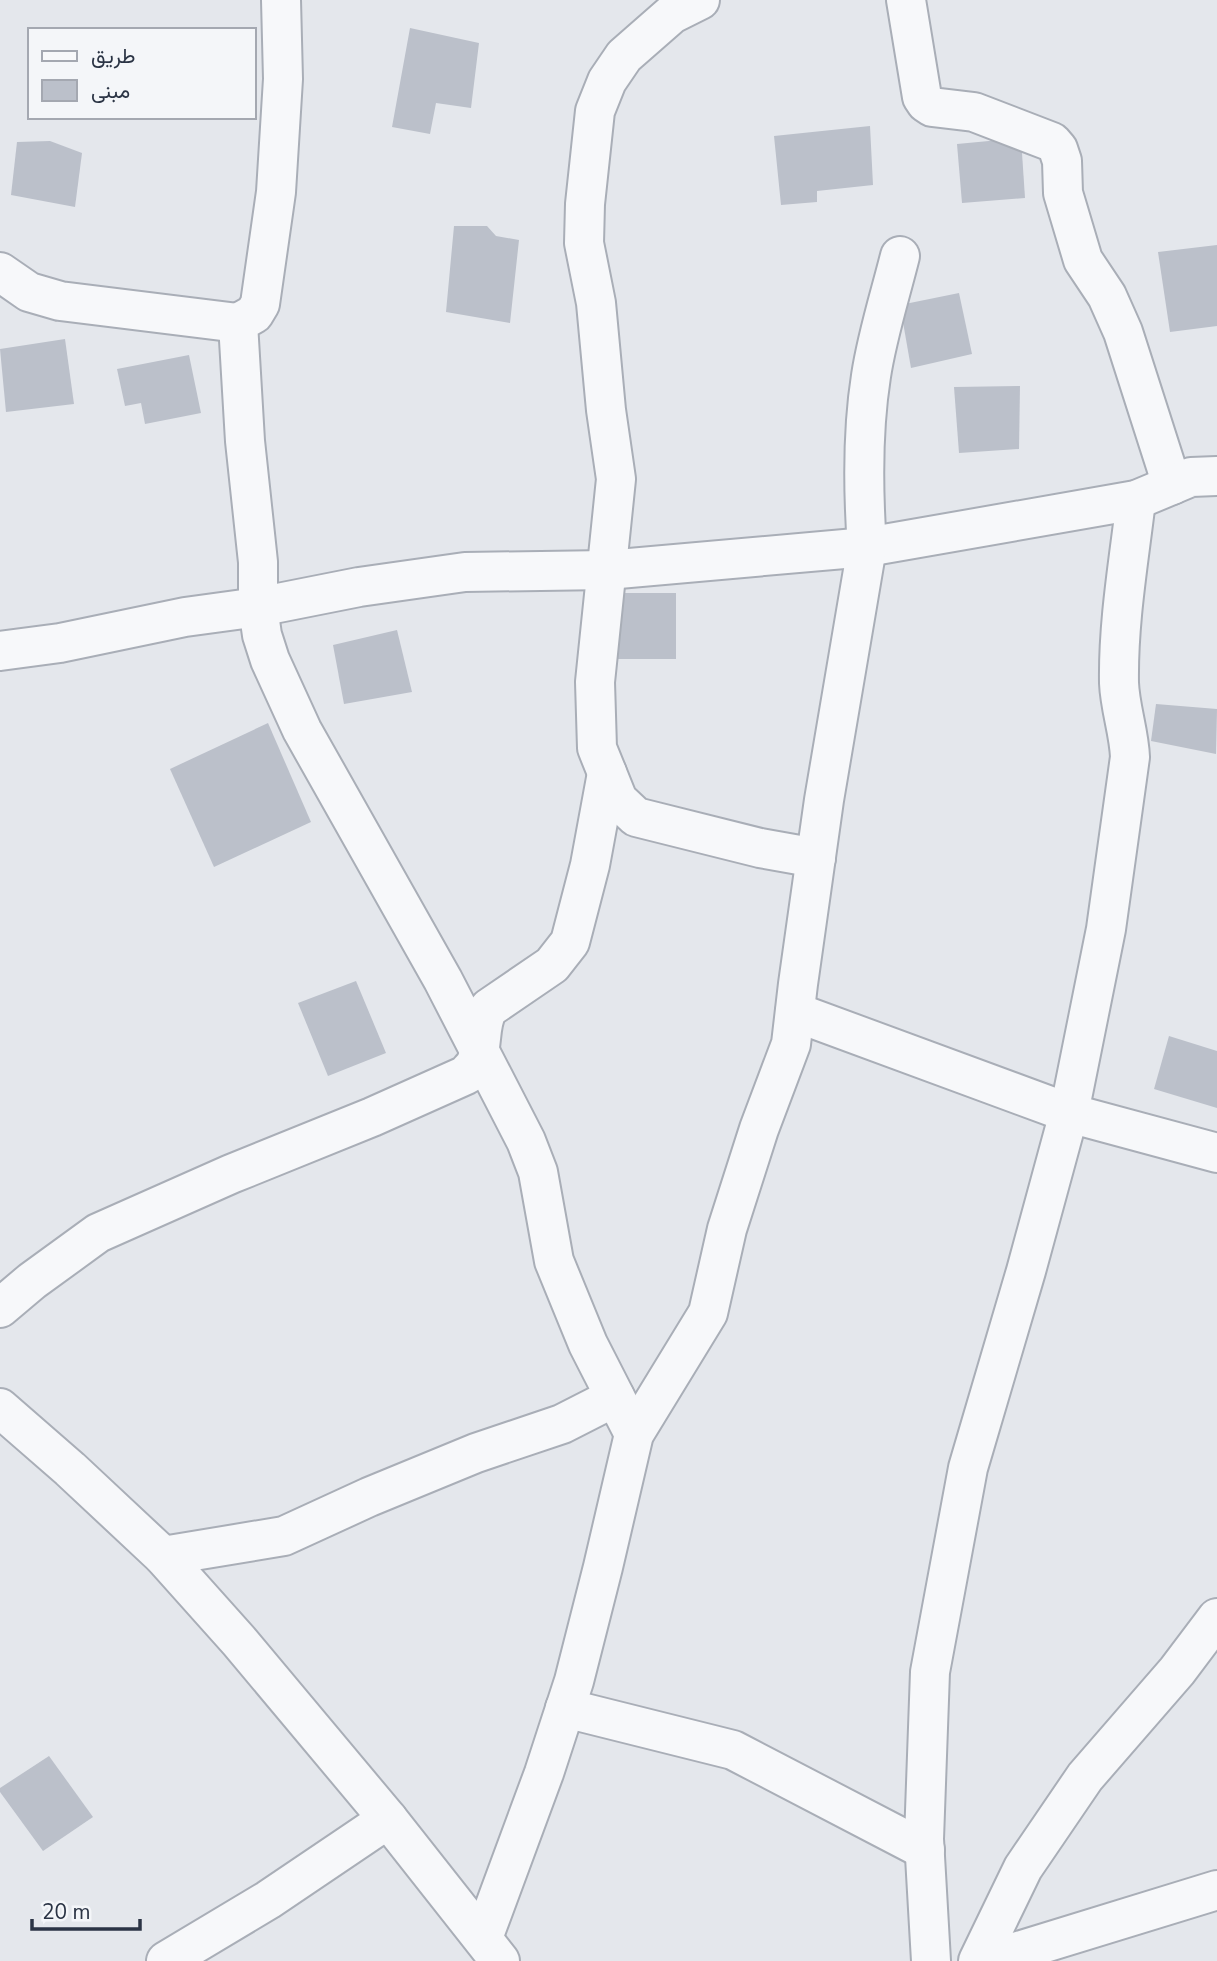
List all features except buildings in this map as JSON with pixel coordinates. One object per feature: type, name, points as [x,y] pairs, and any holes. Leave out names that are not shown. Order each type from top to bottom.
[{"type":"street","points":[[0,272],[29,292],[60,301],[238,323],[254,314],[260,304],[274,204],[283,79],[281,0]]},
{"type":"street","points":[[699,0],[672,14],[624,55],[607,81],[595,111],[585,204],[584,243],[596,303],[615,479],[595,682],[597,748],[618,800],[636,817],[760,848],[816,858]]},
{"type":"street","points":[[906,0],[922,97],[926,103],[932,107],[974,112],[1052,142],[1058,149],[1062,161],[1063,193],[1083,260],[1107,296],[1123,332],[1172,485]]},
{"type":"street","points":[[492,1950],[574,1681],[634,1434],[708,1313],[727,1229],[759,1129],[791,1044],[824,800],[867,547],[864,436],[872,374],[900,256]]},
{"type":"street","points":[[238,323],[244,441],[258,562],[258,607],[262,635],[270,660],[302,730],[443,980],[526,1141],[538,1172],[554,1261],[588,1344],[634,1434]]},
{"type":"street","points":[[0,651],[60,643],[185,617],[258,607],[359,587],[465,572],[607,570],[867,547],[1136,500],[1191,477],[1217,476]]},
{"type":"street","points":[[931,1961],[925,1850],[930,1672],[968,1468],[1069,1113],[1106,929],[1130,757],[1119,684],[1123,600],[1136,500]]},
{"type":"street","points":[[0,1308],[98,1233],[466,1075],[476,1063],[484,1017],[489,1007],[552,965],[570,942],[590,865],[607,773]]},
{"type":"street","points":[[795,1012],[1069,1113],[1217,1153]]},
{"type":"street","points":[[163,1556],[284,1536],[476,1453],[562,1424],[615,1397]]},
{"type":"street","points":[[0,1408],[163,1556],[239,1641],[388,1819],[492,1950]]},
{"type":"street","points":[[978,1961],[1023,1868],[1085,1777],[1177,1671],[1217,1618]]},
{"type":"street","points":[[565,1708],[733,1750],[925,1850]]},
{"type":"street","points":[[166,1961],[268,1900],[388,1819]]},
{"type":"street","points":[[1008,1958],[1217,1890]]}]
